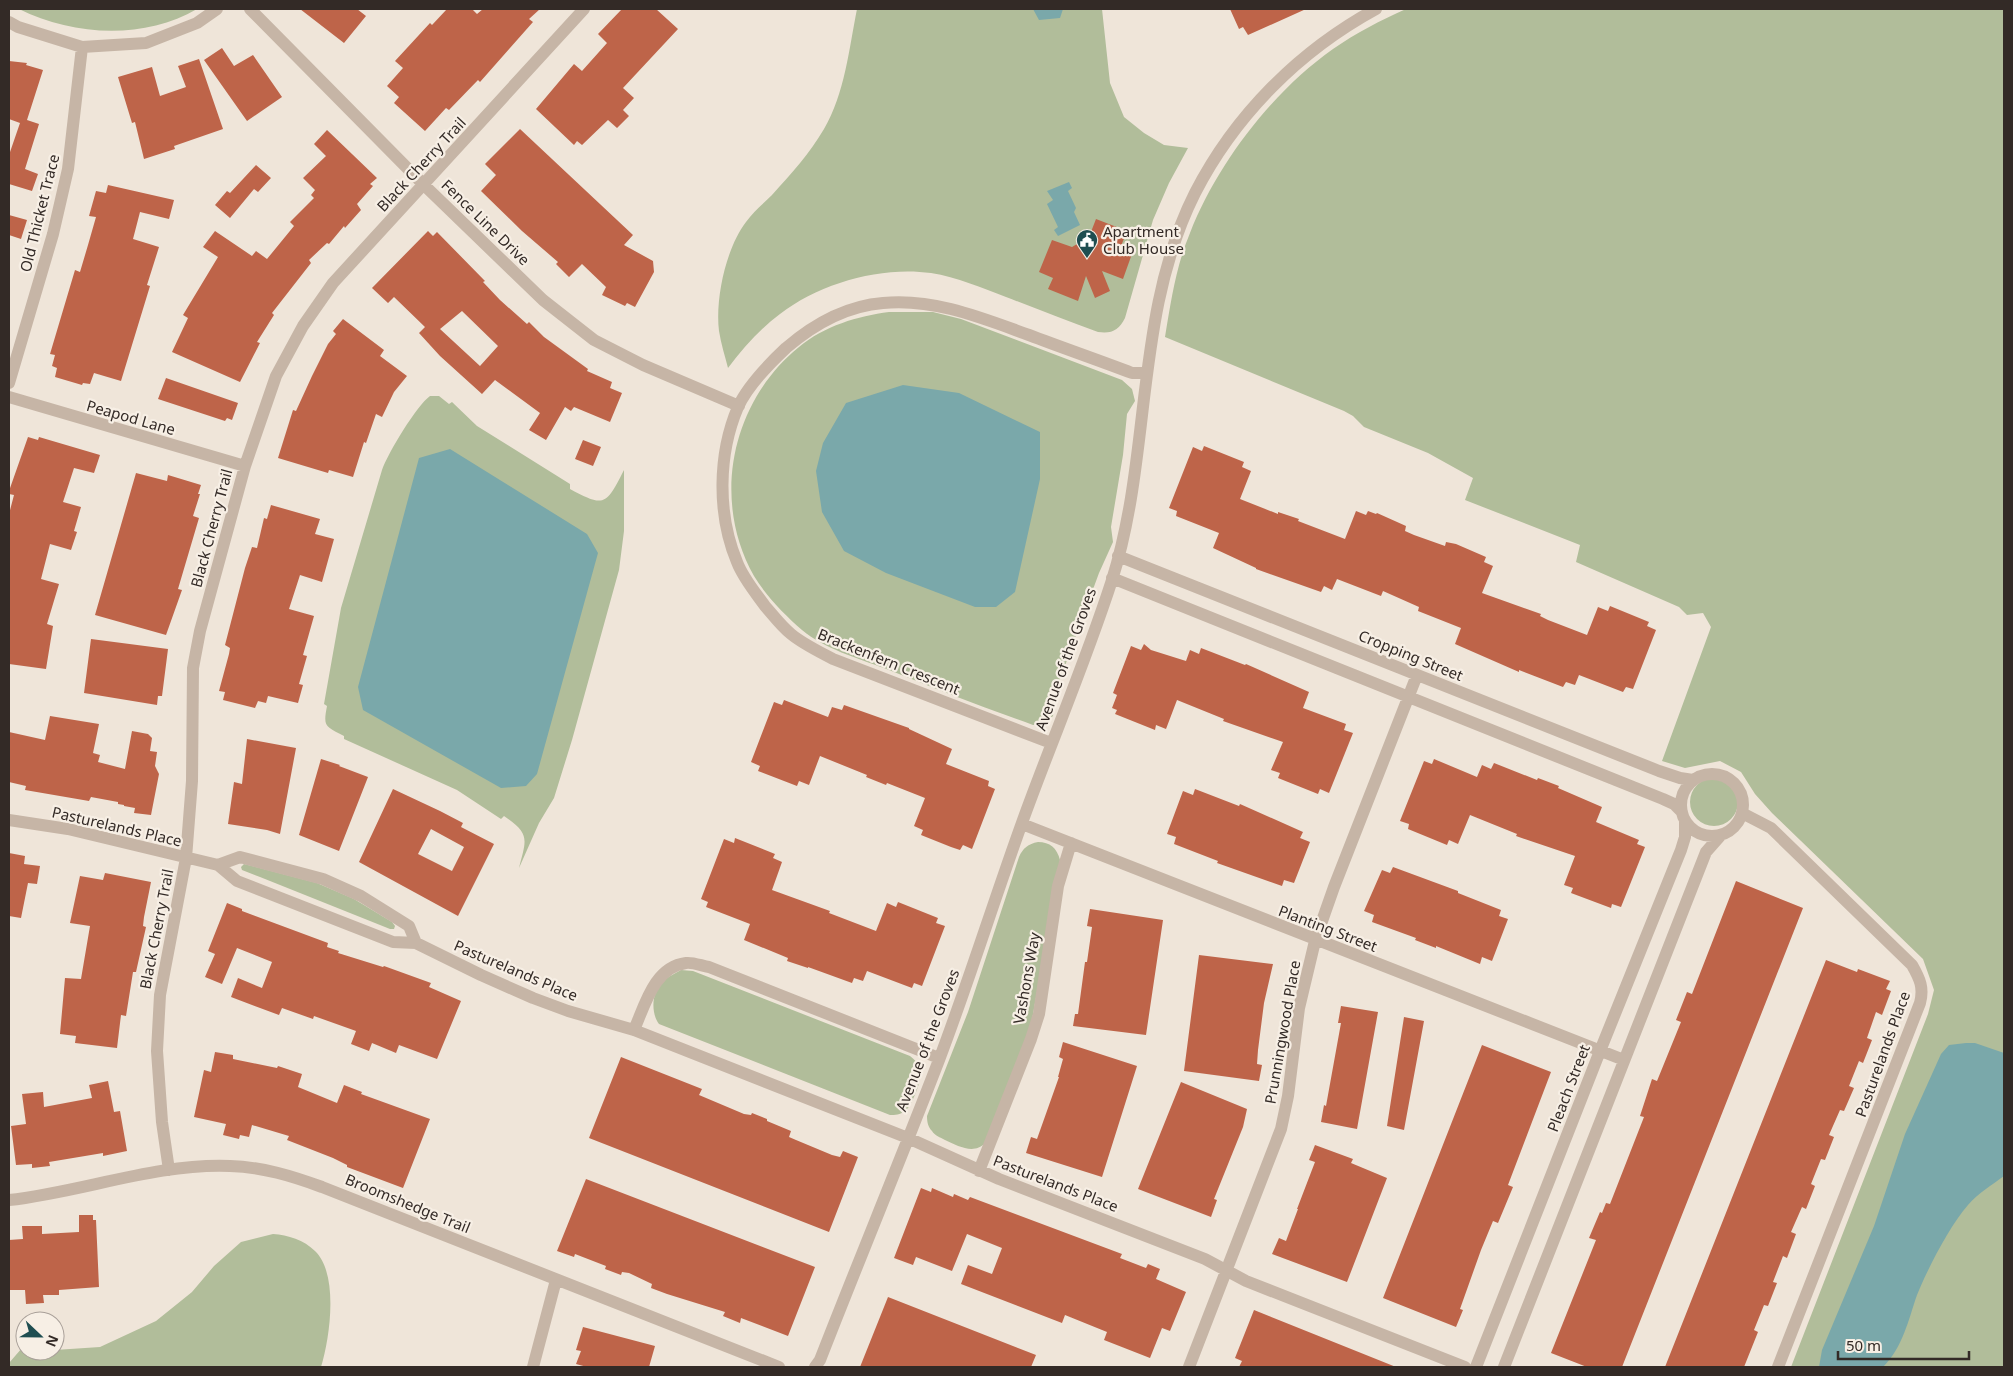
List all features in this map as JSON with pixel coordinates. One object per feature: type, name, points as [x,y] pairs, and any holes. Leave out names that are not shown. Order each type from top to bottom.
[{"type":"street","points":[[9,22],[18,27],[82,47],[146,43],[197,23],[217,9]]},
{"type":"street","name":"Fence Line Drive","points":[[250,9],[542,300],[594,340],[643,365],[739,406]]},
{"type":"street","name":"Black Cherry Trail","points":[[169,1170],[162,1122],[158,1042],[160,995],[186,858],[192,781],[192,668],[200,631],[245,466],[276,376],[303,326],[333,283],[584,9]]},
{"type":"street","name":"Avenue of the Groves","points":[[815,1367],[820,1360],[939,1058],[1112,578],[1133,492],[1147,373],[1159,296],[1174,244],[1195,194],[1224,142],[1262,97],[1302,58],[1350,23],[1376,9]]},
{"type":"street","name":"Old Thicket Trace","points":[[9,383],[53,234],[68,169],[82,47]]},
{"type":"street","name":"Brackenfern Crescent","points":[[1051,743],[833,658],[789,633],[752,588],[737,562],[728,533],[723,504],[723,479],[727,445],[739,406],[758,377],[779,354],[798,338],[823,320],[852,308],[883,303],[918,303],[944,307],[980,317],[1132,373],[1147,373]]},
{"type":"street","name":"Peapod Lane","points":[[9,397],[245,466]]},
{"type":"street","name":"Cropping Street","points":[[1118,556],[1658,771],[1693,780]]},
{"type":"street","points":[[1112,578],[1663,799],[1674,804],[1694,831],[1703,835],[1721,835]]},
{"type":"street","name":"Prunningwood Place","points":[[1189,1367],[1281,1129],[1288,1096],[1300,1008],[1315,941],[1334,887],[1417,675]]},
{"type":"street","points":[[1504,1367],[1706,852],[1721,835],[1737,824],[1742,813],[1742,795],[1738,787],[1731,780],[1712,774],[1703,775],[1693,780],[1685,790],[1681,802],[1684,816]]},
{"type":"street","name":"Pasturelands Place","points":[[1742,813],[1770,828],[1912,965],[1920,979],[1923,992],[1920,1004],[1778,1367]]},
{"type":"street","name":"Pleach Street","points":[[1476,1367],[1681,850],[1685,837],[1684,816]]},
{"type":"street","name":"Pasturelands Place","points":[[9,820],[68,829],[218,865],[237,881],[393,942],[416,943],[533,998],[568,1011],[634,1030],[908,1138],[979,1171],[1204,1259],[1246,1281],[1465,1367]]},
{"type":"street","name":"Planting Street","points":[[1022,824],[1315,941],[1624,1060]]},
{"type":"street","name":"Vashons Way","points":[[979,1171],[1039,1014],[1058,886],[1071,843]]},
{"type":"street","points":[[218,865],[240,857],[323,879],[361,896],[409,926],[416,943]]},
{"type":"street","points":[[634,1030],[659,977],[670,967],[687,963],[708,967],[939,1058]]},
{"type":"street","name":"Broomshedge Trail","points":[[9,1200],[42,1196],[169,1170],[230,1166],[281,1172],[779,1367]]},
{"type":"street","points":[[533,1367],[556,1280]]},
{"type":"green space","points":[[19,9],[197,9],[176,19],[154,26],[132,30],[108,31],[62,25]]},
{"type":"green space","points":[[857,9],[1102,9],[1110,83],[1124,117],[1144,133],[1164,145],[1188,148],[1169,183],[1153,220],[1125,318],[1118,328],[1111,332],[1098,332],[950,277],[912,271],[892,272],[852,279],[813,294],[796,303],[759,332],[728,368],[719,331],[718,318],[724,274],[733,245],[746,222],[793,171],[824,129],[842,86]]},
{"type":"green space","points":[[1406,9],[2004,9],[2004,1367],[1791,1367],[1928,1014],[1934,990],[1923,959],[1772,813],[1755,794],[1741,772],[1720,761],[1685,768],[1662,761],[1711,627],[1703,613],[1687,615],[1679,607],[1576,562],[1580,545],[1465,500],[1473,478],[1428,453],[1364,427],[1353,416],[1344,411],[1165,337],[1172,297],[1185,245],[1201,207],[1215,181],[1249,131],[1268,108],[1310,66],[1351,38],[1378,22]]},
{"type":"green space","points":[[889,312],[933,312],[961,319],[1122,380],[1132,389],[1135,401],[1127,414],[1123,455],[1111,527],[1113,542],[1099,573],[1055,693],[1053,716],[1044,724],[1033,725],[852,657],[821,643],[802,630],[770,598],[754,576],[741,547],[733,516],[731,485],[735,454],[744,424],[757,395],[776,370],[799,347],[819,333],[865,316]]},
{"type":"green space","points":[[430,396],[439,396],[449,404],[452,402],[477,426],[570,484],[570,489],[591,499],[598,501],[608,496],[624,470],[624,531],[619,570],[554,798],[539,823],[519,868],[524,838],[519,828],[513,822],[504,816],[501,819],[457,790],[344,739],[344,736],[329,728],[325,718],[327,706],[324,704],[341,608],[382,470],[403,430],[424,401]]},
{"type":"green space","points":[[1709,778],[1719,778],[1731,785],[1738,797],[1738,807],[1731,819],[1719,826],[1709,826],[1701,822],[1694,815],[1690,807],[1690,797],[1694,789],[1701,782]]},
{"type":"green space","points":[[1038,842],[1052,846],[1060,860],[1031,1026],[985,1143],[981,1147],[971,1149],[960,1147],[935,1134],[929,1126],[927,1116],[968,1012],[1019,857],[1026,847]]},
{"type":"green space","points":[[244,864],[317,883],[354,899],[392,922],[395,926],[394,929],[242,870],[241,867]]},
{"type":"green space","points":[[681,970],[693,971],[910,1056],[918,1064],[921,1072],[917,1091],[911,1103],[903,1112],[890,1115],[659,1024],[653,1007],[657,989],[664,980]]},
{"type":"green space","points":[[273,1234],[290,1237],[306,1244],[323,1261],[330,1290],[330,1307],[327,1340],[321,1367],[9,1367],[9,1363],[15,1356],[15,1361],[65,1361],[65,1349],[100,1347],[156,1321],[192,1292],[214,1266],[241,1242]]},
{"type":"water","points":[[1033,9],[1063,9],[1060,18],[1039,20]]},
{"type":"water","points":[[1069,182],[1072,188],[1068,191],[1076,208],[1074,212],[1080,225],[1058,236],[1054,230],[1058,227],[1047,204],[1053,200],[1047,191]]},
{"type":"water","points":[[903,385],[959,393],[1040,432],[1040,479],[1015,592],[996,607],[975,607],[886,573],[844,551],[822,512],[816,471],[823,443],[846,403]]},
{"type":"water","points":[[450,449],[587,534],[598,553],[537,774],[526,786],[501,788],[363,710],[358,687],[419,458]]},
{"type":"water","points":[[1975,1043],[2004,1053],[2004,1176],[1972,1201],[1954,1225],[1933,1260],[1917,1295],[1900,1342],[1883,1367],[1819,1367],[1822,1350],[1874,1226],[1905,1134],[1941,1054],[1949,1045]]},
{"type":"building","points":[[300,9],[357,9],[366,16],[344,43]]},
{"type":"building","points":[[447,9],[472,9],[477,14],[483,9],[540,9],[529,19],[533,22],[480,82],[478,80],[449,110],[446,108],[425,131],[394,103],[399,97],[387,86],[403,68],[395,61],[430,23],[432,25]]},
{"type":"building","points":[[622,9],[656,9],[678,29],[623,88],[634,98],[623,110],[629,116],[617,128],[608,120],[582,145],[577,141],[574,145],[536,109],[574,64],[582,71],[607,43],[598,34]]},
{"type":"building","points":[[1230,9],[1306,9],[1248,35],[1243,27],[1239,29]]},
{"type":"building","points":[[222,48],[234,66],[253,55],[282,97],[247,121],[204,60]]},
{"type":"building","points":[[199,59],[223,129],[174,146],[175,149],[144,159],[135,122],[132,123],[118,77],[152,67],[160,96],[186,87],[178,66]]},
{"type":"building","points":[[9,61],[27,63],[26,65],[43,70],[27,120],[39,124],[25,169],[38,174],[32,191],[9,184],[9,155],[20,123],[9,119]]},
{"type":"building","points":[[520,129],[633,235],[624,245],[653,261],[654,272],[635,307],[627,303],[625,306],[602,295],[606,287],[582,264],[569,277],[556,264],[558,262],[522,231],[481,191],[496,175],[485,164]]},
{"type":"building","points":[[327,130],[377,178],[370,184],[373,186],[357,204],[361,210],[329,244],[327,243],[309,260],[311,263],[272,313],[274,315],[257,342],[260,343],[240,382],[172,352],[188,318],[183,315],[218,257],[203,247],[215,231],[252,256],[256,251],[267,259],[294,226],[290,222],[314,198],[311,195],[315,190],[303,178],[326,156],[314,144]]},
{"type":"building","points":[[256,165],[271,178],[258,192],[254,189],[230,218],[215,205],[227,191],[230,193]]},
{"type":"building","points":[[108,185],[174,200],[169,219],[140,212],[133,239],[159,247],[147,285],[150,286],[121,381],[94,373],[90,384],[83,383],[82,385],[55,377],[57,368],[52,366],[55,355],[50,354],[75,270],[80,272],[96,217],[89,216],[96,191],[106,193]]},
{"type":"building","points":[[9,215],[27,220],[21,239],[9,235]]},
{"type":"building","name":"Apartment Club House","points":[[1096,219],[1127,231],[1121,246],[1133,251],[1123,279],[1102,271],[1110,291],[1095,298],[1086,276],[1078,301],[1048,289],[1053,278],[1039,272],[1052,240],[1072,247],[1089,237]]},
{"type":"building","points":[[428,231],[433,236],[437,232],[485,281],[483,282],[500,300],[527,324],[529,322],[544,337],[588,369],[587,371],[612,382],[610,388],[622,393],[610,422],[574,407],[571,411],[565,407],[546,440],[529,430],[540,413],[495,380],[482,394],[440,356],[419,333],[425,327],[394,297],[388,303],[372,288]],"holes":[[[462,311],[498,346],[480,366],[440,329]]]},
{"type":"building","points":[[343,319],[384,350],[380,356],[407,376],[394,392],[382,417],[376,414],[366,443],[364,442],[353,477],[329,470],[328,473],[278,458],[293,410],[296,411],[328,344],[336,334],[333,331]]},
{"type":"building","points":[[166,378],[238,403],[232,420],[227,418],[225,421],[158,399]]},
{"type":"building","points":[[28,437],[38,440],[39,437],[100,455],[94,473],[74,468],[63,502],[81,507],[74,531],[77,532],[71,550],[50,544],[41,579],[59,584],[47,624],[53,626],[46,669],[9,664],[9,514],[14,495],[9,494],[9,491]]},
{"type":"building","points":[[583,440],[601,447],[593,466],[575,459]]},
{"type":"building","points":[[1204,446],[1244,462],[1242,467],[1251,471],[1240,499],[1278,514],[1278,512],[1299,519],[1298,521],[1345,539],[1356,511],[1366,515],[1368,511],[1377,513],[1406,526],[1405,531],[1414,535],[1445,546],[1446,542],[1456,544],[1486,557],[1484,562],[1493,566],[1482,593],[1541,614],[1540,616],[1548,620],[1587,635],[1598,607],[1608,611],[1610,606],[1649,622],[1647,626],[1656,630],[1633,689],[1626,687],[1623,692],[1579,675],[1575,685],[1566,682],[1563,687],[1519,670],[1519,672],[1455,644],[1461,628],[1418,611],[1419,607],[1383,591],[1381,596],[1337,579],[1332,590],[1324,586],[1321,592],[1256,569],[1213,548],[1219,533],[1176,516],[1177,511],[1169,508],[1193,447],[1202,451]]},
{"type":"building","points":[[136,473],[167,481],[168,475],[201,485],[193,516],[199,518],[178,589],[182,590],[166,635],[95,615]]},
{"type":"building","points":[[271,505],[320,519],[315,534],[334,539],[322,582],[300,575],[289,609],[314,616],[303,655],[307,656],[299,684],[303,685],[298,703],[268,696],[266,703],[258,701],[255,708],[223,700],[225,692],[219,691],[230,648],[225,645],[245,568],[252,547],[257,548],[264,518],[267,519]]},
{"type":"building","points":[[91,639],[168,649],[162,696],[158,696],[157,705],[84,693]]},
{"type":"building","points":[[1144,644],[1151,650],[1186,661],[1190,650],[1199,654],[1201,648],[1246,664],[1309,692],[1303,708],[1346,724],[1344,730],[1353,733],[1329,793],[1320,789],[1318,794],[1278,778],[1280,773],[1271,770],[1283,742],[1223,721],[1224,719],[1177,700],[1166,729],[1156,725],[1155,730],[1115,714],[1117,710],[1112,708],[1117,695],[1113,693],[1131,646],[1141,650]]},
{"type":"building","points":[[784,700],[828,717],[832,707],[842,710],[844,705],[909,728],[952,749],[946,764],[989,781],[988,786],[995,789],[972,849],[963,845],[960,850],[921,835],[923,830],[914,826],[925,798],[866,777],[867,775],[820,756],[809,785],[799,781],[797,786],[758,771],[760,766],[751,762],[774,702],[782,705]]},
{"type":"building","points":[[50,716],[99,724],[93,753],[100,755],[98,762],[125,769],[132,731],[148,734],[152,738],[150,751],[157,752],[155,766],[159,774],[151,815],[134,813],[135,808],[118,804],[118,802],[91,797],[89,801],[25,790],[26,786],[9,782],[9,732],[45,740]]},
{"type":"building","points":[[247,739],[296,748],[280,834],[228,824],[234,782],[242,784]]},
{"type":"building","points":[[321,759],[368,777],[339,851],[299,835]]},
{"type":"building","points":[[1434,759],[1477,777],[1482,765],[1491,769],[1494,763],[1537,780],[1538,778],[1559,786],[1558,788],[1602,807],[1596,822],[1639,840],[1637,844],[1645,847],[1621,907],[1612,904],[1611,908],[1571,893],[1573,888],[1564,885],[1575,856],[1516,836],[1517,834],[1470,815],[1458,844],[1449,840],[1447,845],[1408,829],[1409,824],[1400,821],[1424,761],[1432,764]]},
{"type":"building","points":[[393,789],[463,823],[461,827],[494,844],[458,916],[359,862]],"holes":[[[431,829],[464,847],[452,871],[418,854]]]},
{"type":"building","points":[[1195,789],[1239,806],[1240,804],[1303,832],[1300,838],[1310,842],[1294,883],[1284,880],[1282,886],[1217,863],[1218,861],[1174,844],[1176,837],[1167,834],[1183,791],[1193,795]]},
{"type":"building","points":[[735,838],[775,854],[773,858],[782,862],[772,890],[830,911],[829,913],[876,931],[887,903],[896,907],[898,902],[938,918],[936,923],[945,926],[922,986],[914,983],[912,988],[867,971],[863,981],[854,978],[852,983],[787,961],[788,958],[744,940],[750,924],[706,907],[708,902],[701,899],[724,839],[734,843]]},
{"type":"building","points":[[9,853],[25,856],[24,864],[40,866],[37,884],[28,883],[21,918],[9,916]]},
{"type":"building","points":[[1393,867],[1458,891],[1458,893],[1501,910],[1499,916],[1508,919],[1492,961],[1482,957],[1480,964],[1372,922],[1374,915],[1364,911],[1382,870],[1390,873]]},
{"type":"building","points":[[105,873],[151,882],[143,926],[146,927],[136,972],[133,972],[126,1016],[121,1015],[117,1048],[75,1043],[76,1036],[60,1034],[65,978],[81,979],[90,926],[70,923],[80,876],[103,880]]},
{"type":"building","points":[[1736,881],[1803,908],[1622,1367],[1587,1367],[1551,1353],[1596,1240],[1589,1238],[1600,1212],[1602,1213],[1606,1203],[1610,1204],[1644,1117],[1640,1116],[1652,1079],[1657,1081],[1681,1022],[1676,1020],[1687,992],[1692,994]]},
{"type":"building","points":[[227,903],[242,909],[242,911],[328,943],[327,947],[339,951],[338,953],[384,966],[431,983],[429,987],[461,1001],[437,1059],[399,1045],[396,1053],[372,1043],[369,1051],[351,1044],[356,1031],[314,1016],[313,1019],[282,1008],[279,1015],[231,997],[238,978],[262,988],[272,962],[237,948],[222,984],[205,977],[215,954],[208,951]]},
{"type":"building","points":[[1090,909],[1163,920],[1146,1035],[1073,1026],[1075,1014],[1078,1014],[1085,962],[1087,962],[1092,927],[1087,926]]},
{"type":"building","points":[[1199,955],[1273,964],[1264,1003],[1258,1050],[1257,1064],[1262,1065],[1259,1081],[1184,1071]]},
{"type":"building","points":[[1826,960],[1857,972],[1858,969],[1890,981],[1886,989],[1891,991],[1882,1015],[1876,1012],[1867,1038],[1872,1040],[1863,1063],[1859,1061],[1849,1086],[1854,1088],[1844,1111],[1840,1110],[1829,1135],[1834,1137],[1825,1160],[1821,1159],[1811,1184],[1815,1186],[1806,1209],[1802,1207],[1791,1232],[1796,1234],[1787,1258],[1783,1256],[1773,1282],[1777,1283],[1768,1306],[1764,1305],[1754,1330],[1758,1332],[1744,1367],[1665,1367]]},
{"type":"building","points":[[1341,1006],[1378,1012],[1357,1129],[1321,1122],[1324,1105],[1326,1106],[1341,1023],[1338,1023]]},
{"type":"building","points":[[1404,1017],[1424,1021],[1404,1130],[1387,1126]]},
{"type":"building","points":[[1063,1042],[1137,1066],[1102,1177],[1026,1153],[1031,1137],[1037,1139],[1059,1077],[1063,1059],[1059,1057]]},
{"type":"building","points":[[1482,1045],[1551,1072],[1508,1185],[1513,1187],[1498,1223],[1493,1221],[1481,1250],[1460,1309],[1463,1310],[1456,1327],[1383,1298]]},
{"type":"building","points":[[215,1052],[233,1055],[233,1059],[277,1068],[278,1066],[302,1074],[298,1087],[337,1103],[344,1085],[362,1092],[361,1094],[430,1119],[403,1188],[347,1167],[347,1165],[333,1158],[287,1140],[289,1136],[252,1125],[249,1137],[240,1135],[239,1139],[223,1135],[226,1124],[194,1117],[204,1070],[211,1072]]},
{"type":"building","points":[[621,1057],[702,1089],[699,1095],[744,1114],[751,1115],[752,1113],[767,1119],[767,1121],[791,1131],[789,1137],[796,1140],[832,1155],[840,1157],[843,1151],[858,1157],[829,1232],[589,1138]]},
{"type":"building","points":[[108,1081],[114,1112],[120,1111],[127,1151],[103,1156],[103,1153],[49,1162],[50,1166],[32,1168],[32,1164],[16,1165],[11,1126],[26,1124],[22,1094],[43,1092],[44,1107],[92,1098],[89,1085]]},
{"type":"building","points":[[1181,1082],[1247,1109],[1243,1127],[1214,1199],[1217,1200],[1211,1217],[1138,1189]]},
{"type":"building","points":[[1315,1145],[1353,1159],[1351,1163],[1387,1178],[1347,1282],[1272,1254],[1279,1238],[1286,1241],[1315,1162],[1309,1160]]},
{"type":"building","points":[[586,1179],[815,1267],[788,1336],[741,1318],[740,1323],[723,1316],[725,1312],[651,1288],[652,1284],[629,1273],[622,1272],[621,1275],[605,1269],[606,1266],[575,1254],[574,1257],[557,1251]]},
{"type":"building","points":[[921,1188],[931,1192],[932,1188],[953,1197],[954,1194],[968,1200],[970,1197],[1122,1254],[1120,1258],[1146,1268],[1148,1264],[1160,1269],[1156,1279],[1186,1292],[1170,1331],[1162,1328],[1150,1358],[1104,1340],[1107,1332],[1065,1315],[1062,1323],[961,1284],[968,1265],[992,1274],[1002,1248],[967,1234],[952,1271],[916,1257],[913,1265],[894,1258]]},
{"type":"building","points":[[79,1215],[93,1215],[93,1220],[96,1220],[99,1287],[59,1290],[59,1295],[43,1295],[44,1303],[26,1304],[25,1290],[9,1290],[9,1240],[23,1239],[22,1226],[42,1226],[42,1234],[79,1232]]},
{"type":"building","points":[[888,1297],[1036,1355],[1031,1367],[860,1367]]},
{"type":"building","points":[[1254,1310],[1396,1367],[1239,1367],[1242,1361],[1235,1358]]},
{"type":"building","points":[[583,1327],[655,1346],[649,1367],[587,1367],[576,1364],[581,1351],[576,1350]]},
{"type":"place","name":"Apartment Club House","points":[[1087,259]]}]
